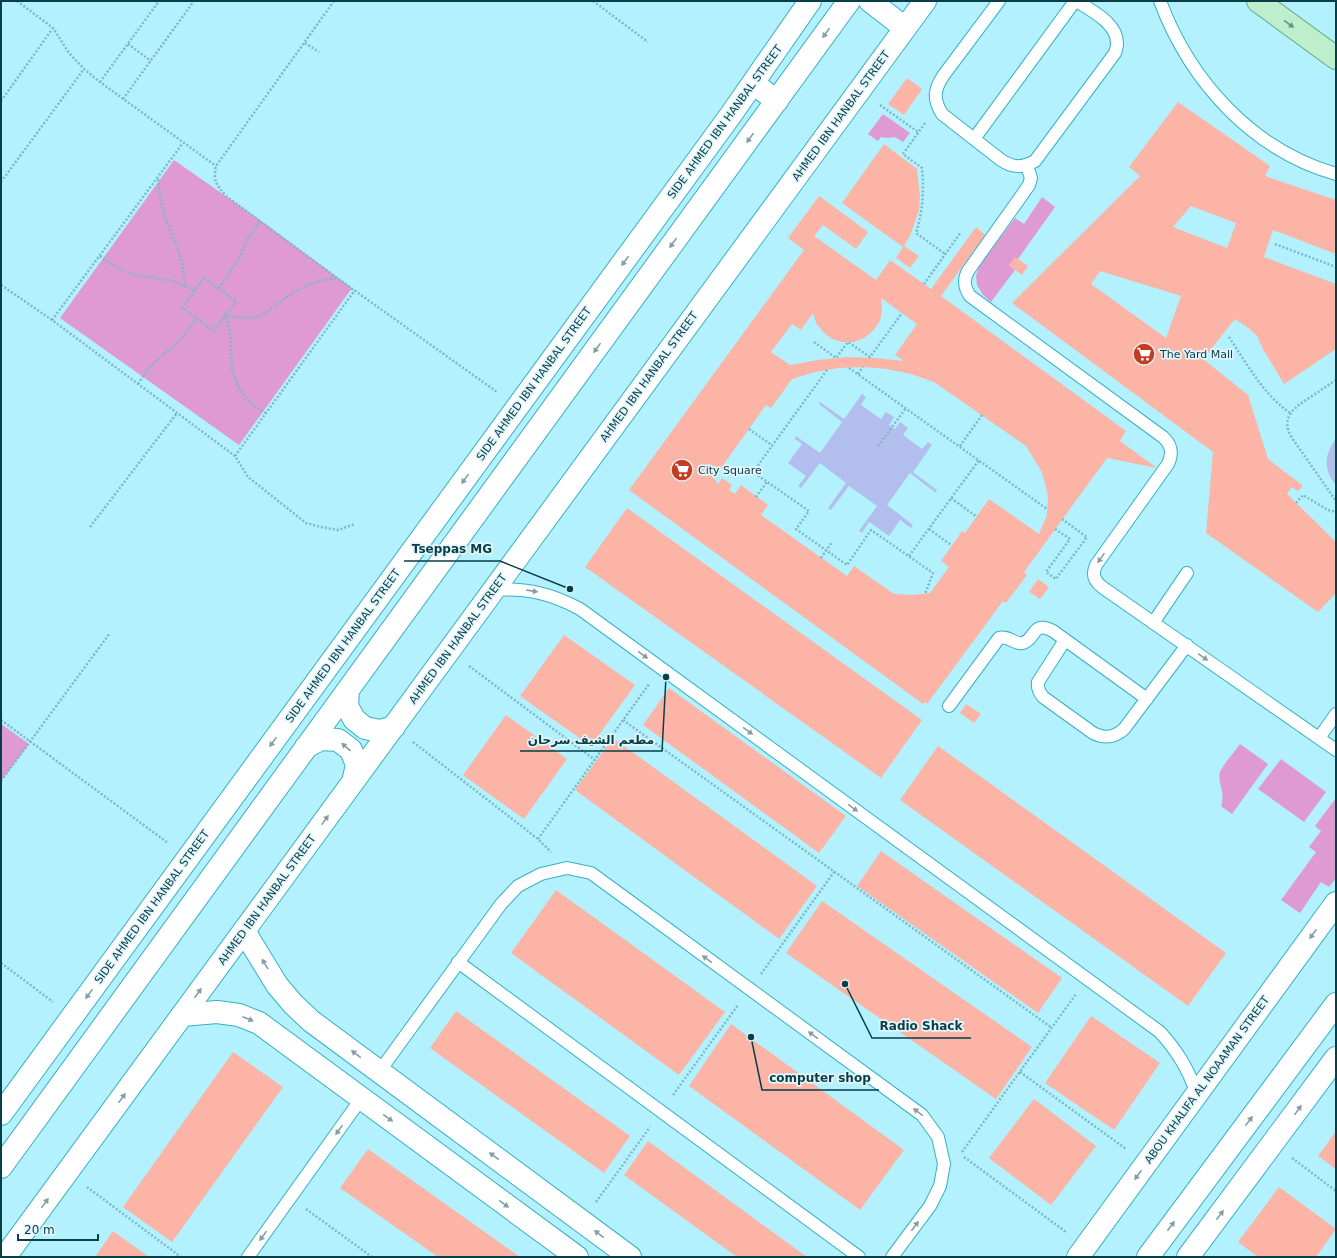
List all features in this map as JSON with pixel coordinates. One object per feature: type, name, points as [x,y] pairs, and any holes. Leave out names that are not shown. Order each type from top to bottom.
[{"type":"main road","points":[[1258,1],[1336,58]]},
{"type":"street","name":"SIDE AHMED IBN HANBAL STREET","points":[[1,1114],[754,84],[810,1]]},
{"type":"street","points":[[1,1167],[849,1]]},
{"type":"street","points":[[870,1],[905,28]]},
{"type":"street","name":"AHMED IBN HANBAL STREET","points":[[6,1257],[924,1]]},
{"type":"street","points":[[754,84],[777,101]]},
{"type":"street","points":[[348,691],[347,706],[354,719],[366,728],[380,731],[394,727]]},
{"type":"street","points":[[306,747],[321,739],[338,740],[351,750],[357,765],[353,782]]},
{"type":"street","name":"ABOU KHALIFA AL NOAAMAN STREET","points":[[1082,1252],[1336,903]]},
{"type":"street","points":[[244,931],[277,985],[311,1022],[630,1257]]},
{"type":"street","points":[[1148,1257],[1336,1004]]},
{"type":"street","points":[[182,1015],[217,1012],[239,1015],[259,1023],[577,1257]]},
{"type":"street","points":[[1188,1257],[1336,1058]]},
{"type":"lane","points":[[974,139],[1076,1],[1111,26],[1115,34],[1117,44],[1115,53],[1035,161],[1027,166],[1018,167],[1009,165],[974,139],[942,114],[937,106],[936,95],[938,85],[999,1]]},
{"type":"lane","points":[[1160,1],[1178,44],[1194,69],[1211,92],[1232,113],[1254,131],[1289,155],[1319,169],[1336,174]]},
{"type":"lane","points":[[1027,166],[1031,178],[1029,185],[965,277],[965,284],[970,296],[1163,437],[1170,445],[1171,457],[1168,464],[1096,565],[1094,575],[1095,579],[1098,584],[1336,750]]},
{"type":"lane","points":[[1154,622],[1187,572]]},
{"type":"lane","points":[[493,590],[528,590],[546,593],[580,609],[1160,1032],[1183,1061],[1197,1094]]},
{"type":"lane","points":[[949,706],[999,638],[1007,637],[1018,643],[1022,643],[1029,640],[1036,630],[1041,628],[1047,628],[1065,640],[1146,699]]},
{"type":"lane","points":[[1065,640],[1038,682],[1037,687],[1039,692],[1043,697],[1093,732],[1101,736],[1110,737],[1118,734],[1124,729],[1186,646]]},
{"type":"lane","points":[[1319,738],[1336,714]]},
{"type":"lane","points":[[379,1072],[501,904],[518,886],[541,874],[567,868],[590,873],[922,1115],[938,1137],[944,1164],[940,1186],[930,1206],[892,1257]]},
{"type":"lane","points":[[458,962],[859,1257]]},
{"type":"lane","points":[[248,1257],[361,1099]]},
{"type":"path","points":[[100,82],[159,1]]},
{"type":"path","points":[[123,99],[194,1]]},
{"type":"path","points":[[334,1],[216,166],[214,178],[218,187],[226,196],[337,278],[517,407]]},
{"type":"path","points":[[593,1],[648,42]]},
{"type":"path","points":[[20,2],[53,28],[69,53],[84,69],[216,166]]},
{"type":"path","points":[[1,100],[53,28]]},
{"type":"path","points":[[305,42],[319,52]]},
{"type":"path","points":[[128,44],[151,61]]},
{"type":"path","points":[[1,182],[84,69]]},
{"type":"path","points":[[937,106],[903,154],[922,168],[924,186],[923,204],[916,233],[945,254]]},
{"type":"path","points":[[887,110],[918,132]]},
{"type":"path","points":[[52,320],[158,179],[183,143]]},
{"type":"path","points":[[158,179],[164,215],[178,249],[183,267],[185,285]]},
{"type":"path","points":[[219,288],[240,257],[246,242],[260,220]]},
{"type":"path","points":[[924,284],[961,232]]},
{"type":"path","points":[[1275,244],[1336,267]]},
{"type":"path","points":[[100,256],[123,271],[137,275],[163,278],[185,285],[195,291]]},
{"type":"path","points":[[204,278],[219,288],[236,301],[214,331],[182,308],[204,278]]},
{"type":"path","points":[[225,315],[240,319],[255,318],[269,312],[297,290],[316,281],[337,278]]},
{"type":"path","points":[[1,285],[52,320],[235,456],[248,476],[306,523],[321,528],[338,530],[355,524]]},
{"type":"path","points":[[235,456],[355,290]]},
{"type":"path","points":[[814,342],[836,358],[848,342],[870,357],[902,314]]},
{"type":"path","points":[[225,315],[230,333],[232,370],[238,388],[250,403],[266,414]]},
{"type":"path","points":[[138,384],[148,369],[174,346],[186,333],[196,318]]},
{"type":"path","points":[[1229,337],[1266,391],[1274,400],[1290,413]]},
{"type":"path","points":[[858,374],[863,367]]},
{"type":"path","points":[[849,368],[1047,509]]},
{"type":"path","points":[[827,370],[753,472],[808,511],[796,529],[847,565],[871,530],[933,573],[925,594]]},
{"type":"path","points":[[1336,380],[1294,408],[1290,413],[1287,426],[1289,432],[1336,501]]},
{"type":"path","points":[[878,446],[906,408]]},
{"type":"path","points":[[90,526],[177,413]]},
{"type":"path","points":[[960,446],[982,415]]},
{"type":"path","points":[[749,429],[773,446]]},
{"type":"path","points":[[909,556],[979,460]]},
{"type":"path","points":[[756,496],[767,482]]},
{"type":"path","points":[[1296,503],[1303,494],[1328,510],[1336,512]]},
{"type":"path","points":[[951,498],[977,517]]},
{"type":"path","points":[[1062,520],[1084,536]]},
{"type":"path","points":[[929,529],[952,545]]},
{"type":"path","points":[[1055,529],[1070,539],[1046,572],[1056,579],[1087,537]]},
{"type":"path","points":[[821,558],[832,542]]},
{"type":"path","points":[[1,781],[110,633]]},
{"type":"path","points":[[449,651],[595,760]]},
{"type":"path","points":[[538,839],[661,668]]},
{"type":"path","points":[[1,720],[188,857]]},
{"type":"path","points":[[623,720],[1052,1028]]},
{"type":"path","points":[[394,727],[538,839],[567,868]]},
{"type":"path","points":[[582,1221],[834,872]]},
{"type":"path","points":[[1,963],[72,1016]]},
{"type":"path","points":[[1082,1252],[960,1155],[1087,979]]},
{"type":"path","points":[[1020,1072],[1146,1163]]},
{"type":"path","points":[[1273,1144],[1336,1191]]},
{"type":"path","points":[[102,1198],[181,1257]]},
{"type":"path","points":[[291,1198],[372,1257]]},
{"type":"shaded area","points":[[883,114],[910,133],[903,142],[895,137],[881,137],[878,141],[868,134]]},
{"type":"shaded area","points":[[174,160],[260,220],[352,288],[239,445],[60,318]]},
{"type":"shaded area","points":[[1042,197],[1055,207],[1018,259],[1009,265],[1015,270],[991,302],[983,295],[977,285],[976,276],[979,266],[1015,218],[1024,224]]},
{"type":"shaded area","points":[[1,724],[29,744],[1,781]]},
{"type":"shaded area","points":[[1240,744],[1268,764],[1232,814],[1221,806],[1223,796],[1219,776],[1223,766]]},
{"type":"shaded area","points":[[1281,759],[1326,792],[1304,822],[1258,789]]},
{"type":"shaded area","points":[[1336,798],[1336,878],[1329,887],[1321,882],[1300,913],[1281,900],[1316,852],[1309,847],[1321,831],[1315,826]]},
{"type":"water","points":[[862,394],[866,397],[861,405],[881,419],[886,412],[894,417],[889,425],[895,429],[900,422],[908,428],[903,435],[922,449],[928,442],[932,445],[913,472],[937,490],[936,493],[910,473],[887,505],[913,525],[911,528],[900,520],[889,536],[869,522],[862,533],[859,531],[877,506],[849,486],[831,510],[828,508],[846,483],[820,463],[801,488],[798,486],[806,476],[788,463],[802,444],[795,439],[796,436],[820,453],[842,422],[819,404],[820,402],[844,419]]},
{"type":"water","points":[[1336,439],[1336,485],[1327,468],[1327,456]]},
{"type":"building","points":[[907,78],[922,89],[904,115],[888,104]]},
{"type":"building","name":"The Yard Mall","points":[[1178,102],[1270,166],[1265,176],[1336,200],[1336,254],[1273,230],[1264,257],[1336,284],[1336,349],[1284,384],[1257,336],[1235,319],[1203,359],[1248,395],[1268,459],[1302,485],[1298,491],[1292,487],[1287,494],[1336,542],[1336,593],[1318,612],[1206,533],[1213,452],[1012,303],[1140,176],[1129,167]],"holes":[[[1191,206],[1236,223],[1227,248],[1173,227]],[[1100,271],[1181,296],[1166,338],[1091,284]]]},
{"type":"building","points":[[884,144],[917,169],[920,197],[919,210],[910,236],[904,246],[919,256],[910,268],[896,258],[903,247],[842,203]]},
{"type":"building","name":"City Square","points":[[819,196],[868,232],[856,249],[823,225],[814,236],[876,280],[890,260],[931,289],[976,227],[985,235],[941,296],[1126,431],[1120,441],[1157,468],[1107,458],[1024,572],[1027,575],[1006,603],[1003,601],[927,704],[925,702],[923,704],[629,490],[804,250],[788,238]],"holes":[[[881,298],[917,324],[895,355],[904,361],[847,357],[790,365],[771,352],[792,324],[801,330],[813,313],[816,323],[823,332],[832,339],[842,342],[854,342],[864,338],[873,331],[880,321],[882,310]],[[863,367],[887,369],[911,374],[934,382],[1026,446],[1042,472],[1048,496],[1047,515],[1039,534],[989,499],[965,533],[962,531],[941,561],[949,567],[930,593],[912,595],[894,594],[854,566],[847,576],[761,515],[768,505],[741,485],[735,494],[729,490],[732,485],[722,478],[718,484],[714,478],[766,405],[771,408],[792,379],[815,372],[839,368]]]},
{"type":"building","points":[[1015,257],[1028,266],[1022,275],[1009,265]]},
{"type":"building","points":[[627,508],[922,720],[881,778],[585,567]]},
{"type":"building","points":[[1038,579],[1049,587],[1040,599],[1029,592]]},
{"type":"building","points":[[564,635],[635,685],[591,746],[520,696]]},
{"type":"building","points":[[669,688],[846,816],[819,853],[643,725]]},
{"type":"building","points":[[966,704],[981,714],[974,723],[960,713]]},
{"type":"building","points":[[506,715],[567,759],[524,819],[463,775]]},
{"type":"building","points":[[613,738],[817,886],[779,939],[575,790]]},
{"type":"building","points":[[938,746],[1226,953],[1188,1006],[900,800]]},
{"type":"building","points":[[881,851],[1062,978],[1038,1013],[857,886]]},
{"type":"building","points":[[556,890],[725,1012],[679,1075],[511,953]]},
{"type":"building","points":[[822,901],[1032,1047],[996,1099],[786,953]]},
{"type":"building","points":[[456,1011],[630,1136],[604,1173],[430,1048]]},
{"type":"building","points":[[1091,1016],[1160,1063],[1114,1130],[1045,1083]]},
{"type":"building","points":[[731,1024],[904,1150],[860,1210],[689,1086]]},
{"type":"building","points":[[233,1052],[283,1087],[172,1242],[123,1207]]},
{"type":"building","points":[[1034,1099],[1096,1146],[1051,1205],[989,1158]]},
{"type":"building","points":[[1336,1131],[1336,1169],[1318,1156]]},
{"type":"building","points":[[648,1141],[807,1257],[737,1257],[624,1175]]},
{"type":"building","points":[[368,1149],[520,1257],[438,1257],[340,1188]]},
{"type":"building","points":[[1279,1187],[1336,1229],[1316,1257],[1258,1257],[1238,1242]]},
{"type":"building","points":[[113,1231],[149,1257],[95,1257]]},
{"type":"place","name":"The Yard Mall","points":[[1144,354]]},
{"type":"place","name":"City Square","points":[[682,470]]},
{"type":"place","name":"Tseppas MG","points":[[570,589]]},
{"type":"place","name":"مطعم الشيف سرحان","points":[[666,677]]},
{"type":"place","name":"Radio Shack","points":[[845,984]]},
{"type":"place","name":"computer shop","points":[[751,1037]]}]
